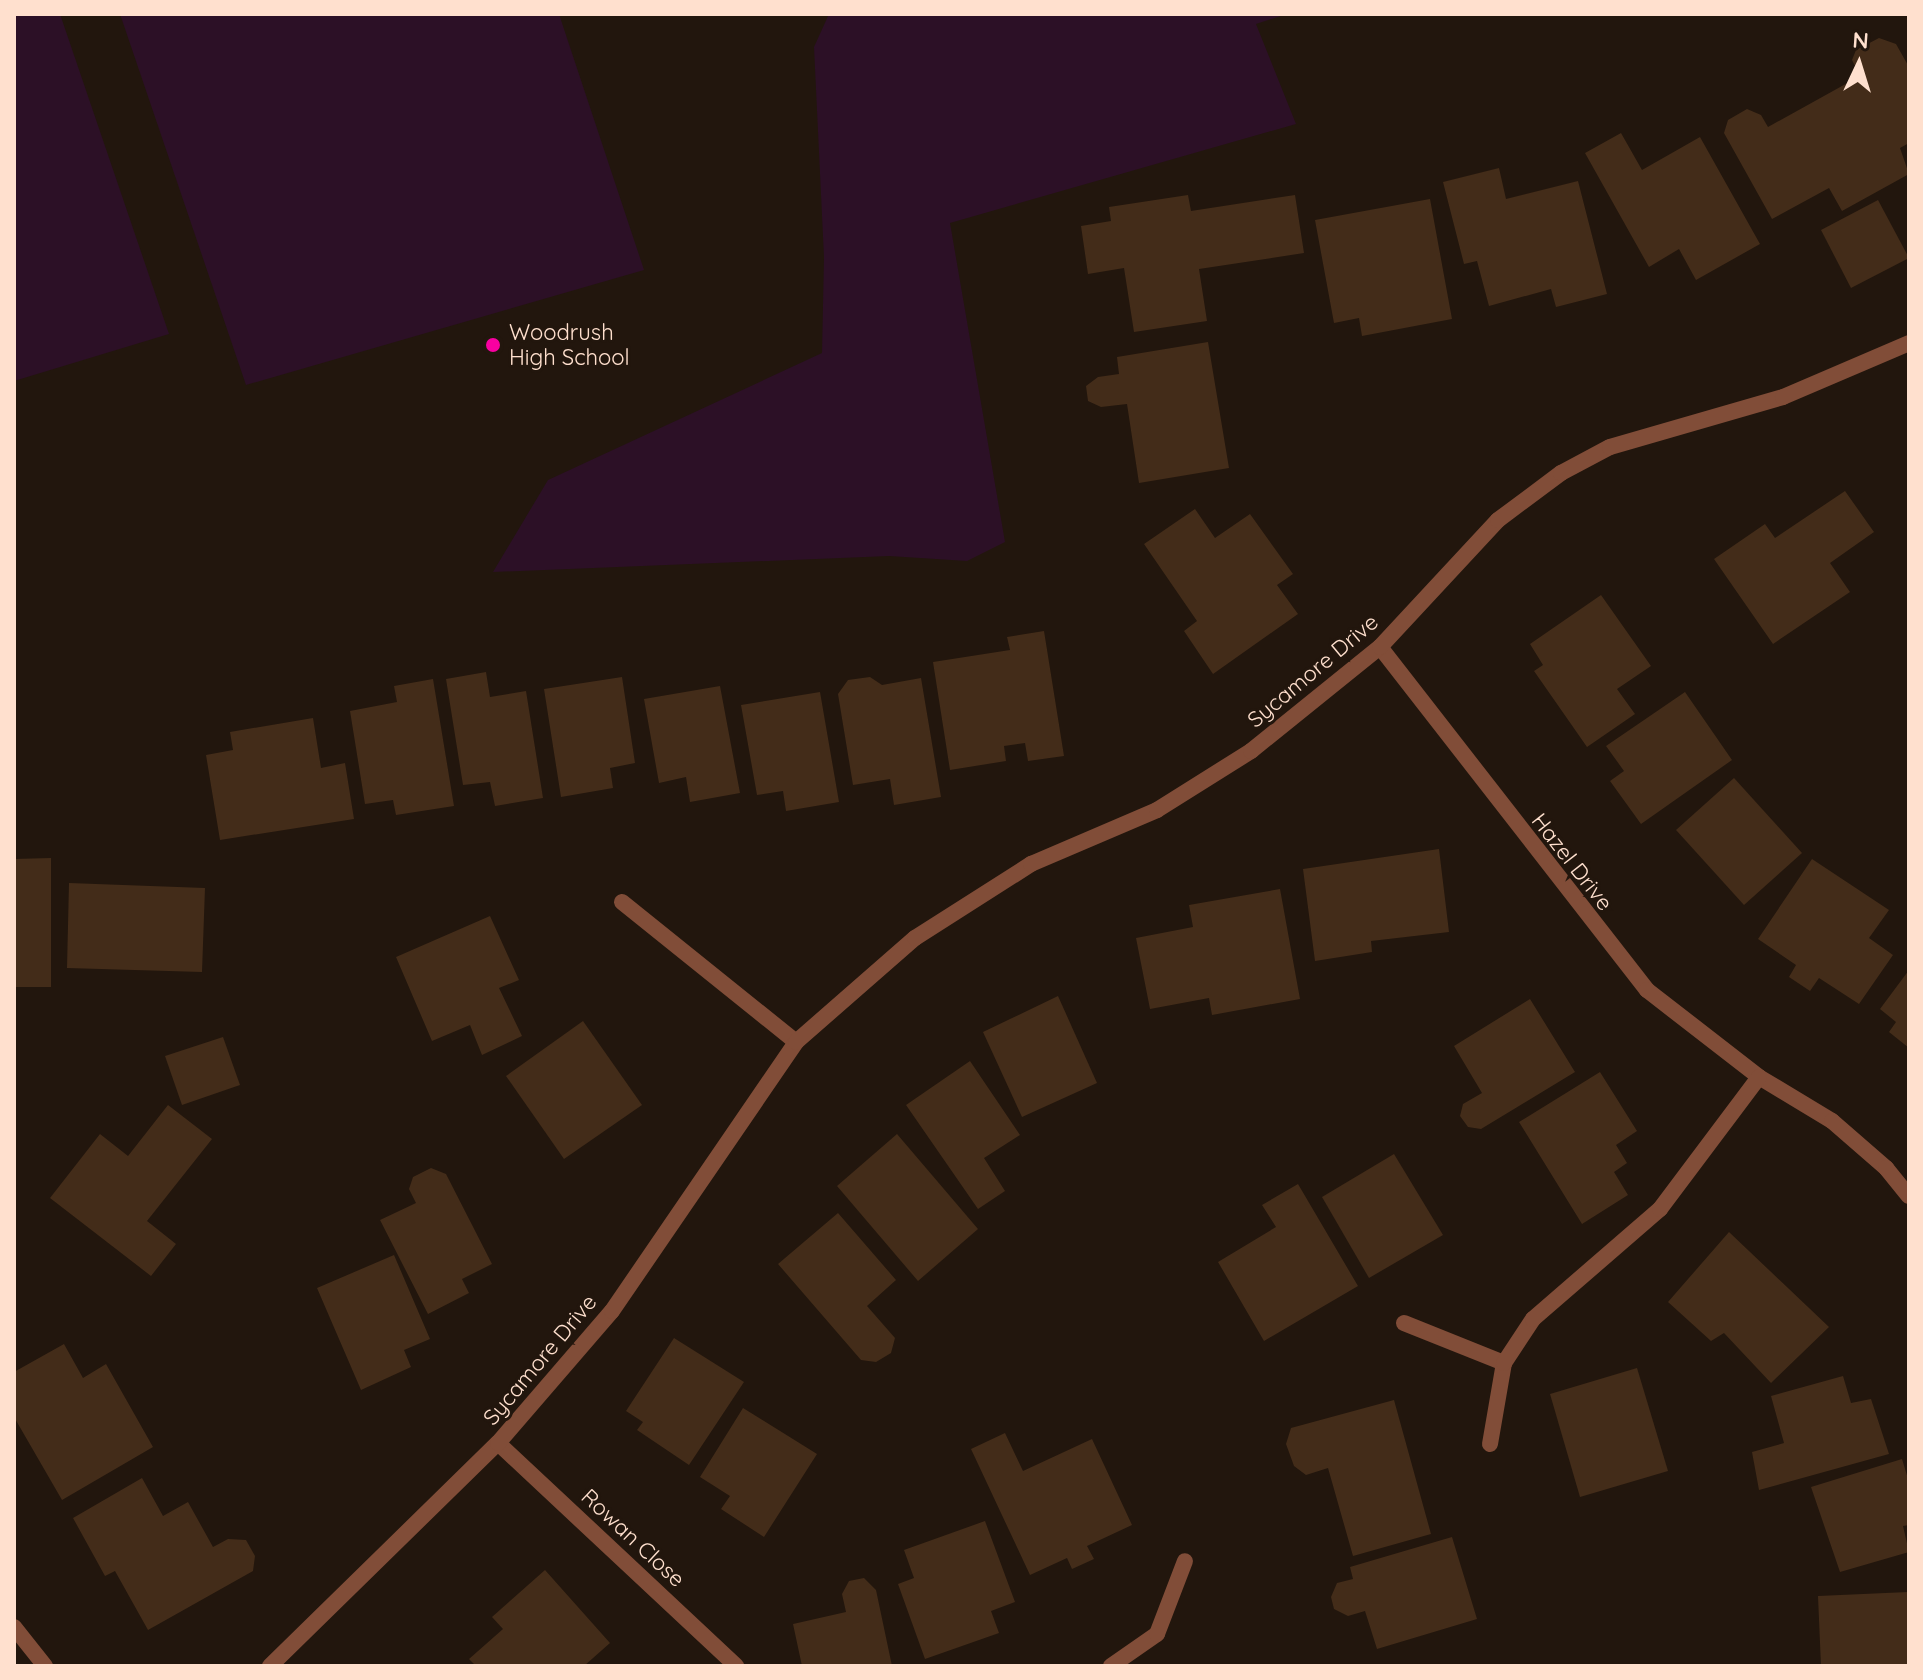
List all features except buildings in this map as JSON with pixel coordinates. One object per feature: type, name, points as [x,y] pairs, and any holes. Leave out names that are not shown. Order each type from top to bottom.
[{"type":"street","name":"Sycamore Drive","points":[[270,1666],[498,1443],[612,1311],[796,1042],[915,938],[1031,864],[1157,810],[1251,751],[1380,647],[1498,520],[1561,473],[1610,447],[1783,397],[1909,343]]},
{"type":"street","name":"Hazel Drive","points":[[1380,647],[1647,990],[1759,1077],[1832,1121],[1886,1168],[1909,1196]]},
{"type":"street","points":[[622,902],[796,1042]]},
{"type":"street","points":[[1490,1444],[1504,1363],[1533,1319],[1660,1209],[1759,1077]]},
{"type":"street","points":[[1404,1323],[1504,1363]]},
{"type":"street","name":"Rowan Close","points":[[498,1443],[736,1666]]},
{"type":"street","points":[[1111,1666],[1157,1634],[1185,1561]]},
{"type":"street","points":[[14,1627],[45,1666]]},
{"type":"shaded area","points":[[14,14],[60,14],[169,334],[14,381]]},
{"type":"shaded area","points":[[120,14],[559,14],[644,270],[246,385]]},
{"type":"shaded area","points":[[829,14],[1287,14],[1256,24],[1296,124],[950,223],[1005,542],[967,561],[889,556],[493,572],[548,480],[822,353],[824,257],[814,47]]},
{"type":"place","name":"Woodrush High School","points":[[493,345]]}]
